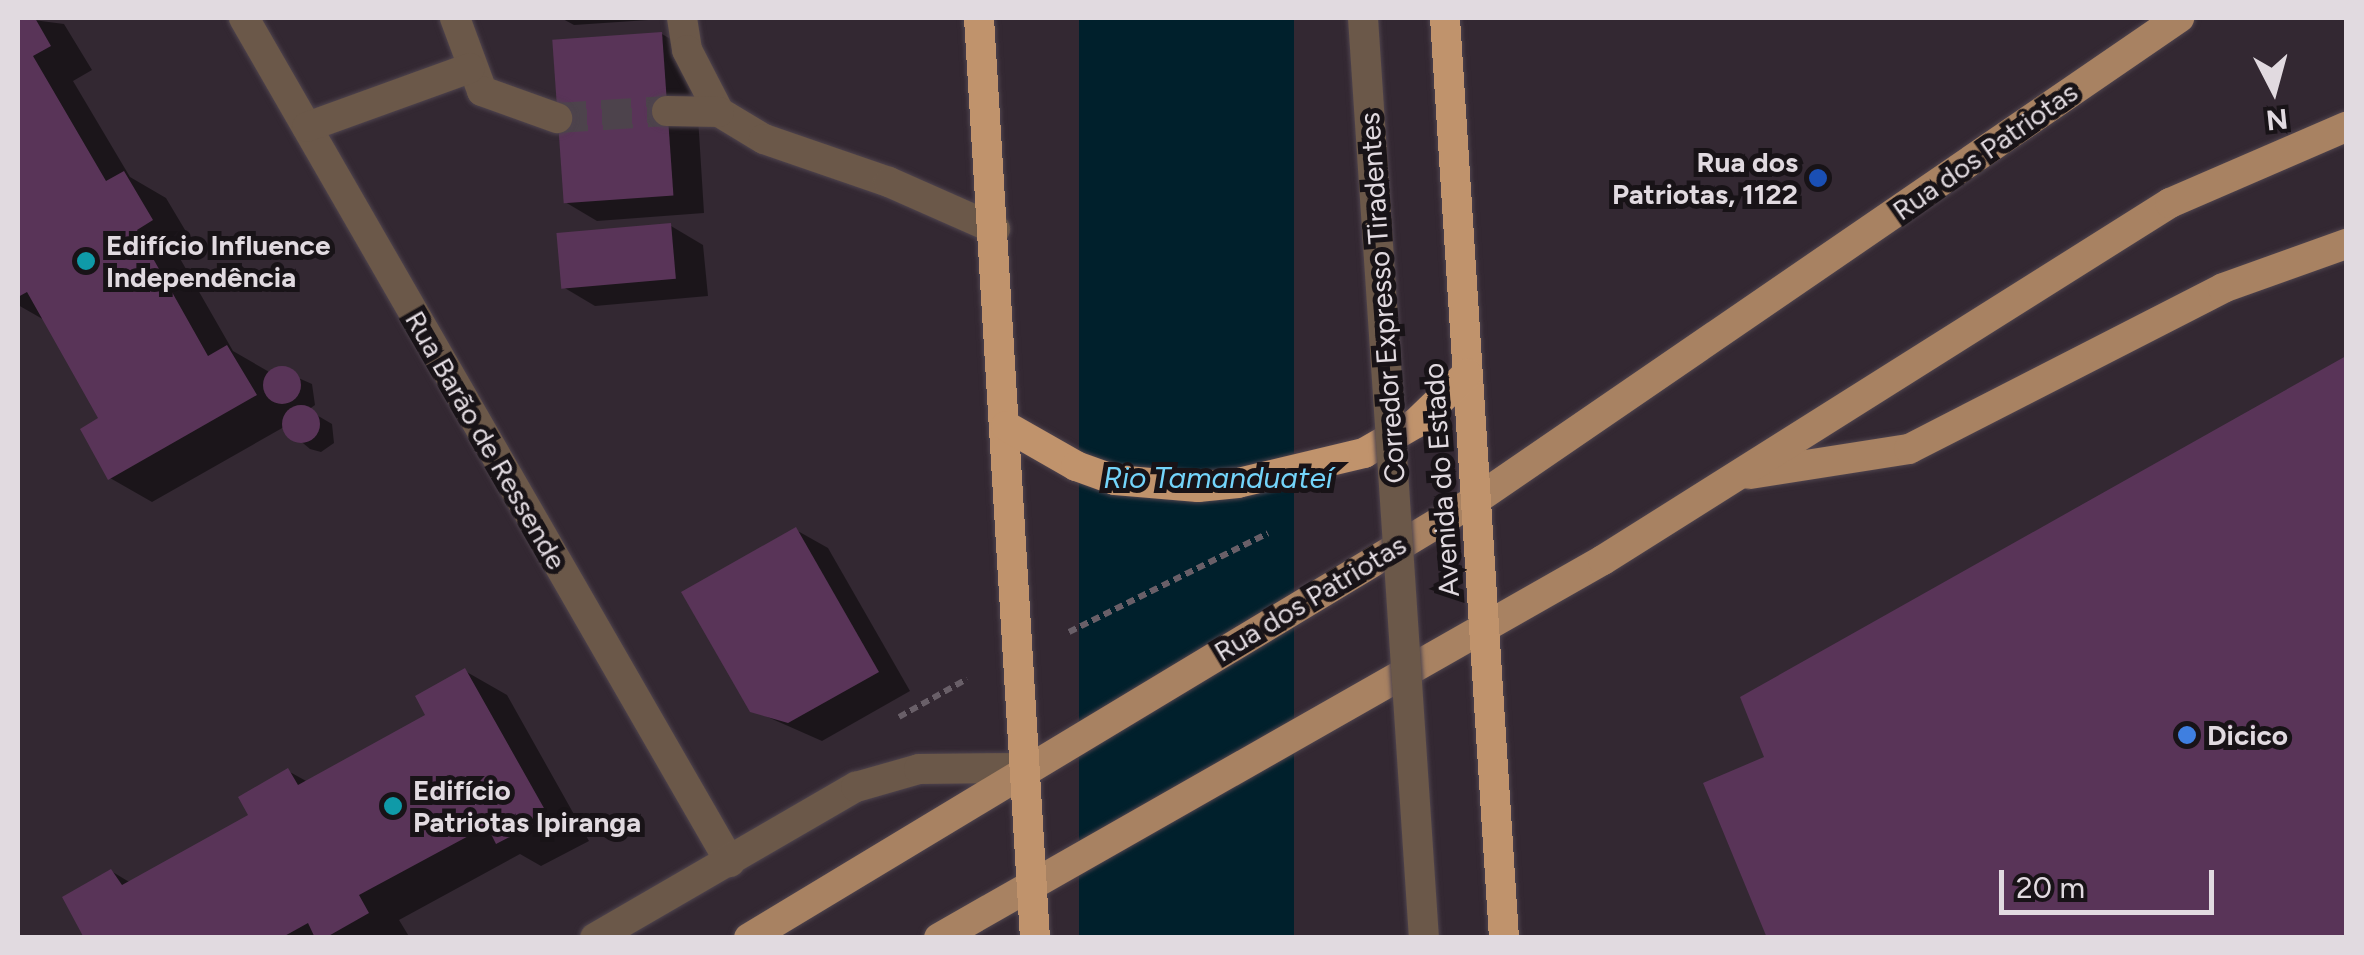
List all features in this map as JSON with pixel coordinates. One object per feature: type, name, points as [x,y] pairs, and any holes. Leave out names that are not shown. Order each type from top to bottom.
[{"type":"highway","points":[[980,18],[996,228],[1022,768],[1035,938]]},
{"type":"highway","name":"Avenida do Estado","points":[[1444,18],[1504,938]]},
{"type":"highway","points":[[1006,426],[1076,466],[1116,480],[1198,487],[1238,482],[1364,453],[1416,423],[1466,374]]},
{"type":"main road","name":"Rua dos Patriotas","points":[[1022,768],[1474,501],[2179,18]]},
{"type":"main road","points":[[939,938],[1031,882],[1484,630],[2170,203],[2346,126]]},
{"type":"main road","points":[[1736,476],[1910,449],[2223,288],[2346,244]]},
{"type":"main road","points":[[749,938],[1022,768]]},
{"type":"street","name":"Rua Barão de Ressende","points":[[244,18],[730,862]]},
{"type":"street","points":[[455,18],[470,68],[482,92],[557,118]]},
{"type":"street","points":[[682,18],[687,50],[719,112],[764,140],[996,228]]},
{"type":"street","name":"Corredor Expresso Tiradentes","points":[[1363,18],[1424,938]]},
{"type":"street","points":[[306,126],[470,68]]},
{"type":"street","points":[[667,112],[719,112]]},
{"type":"street","name":"Rua dos Patriotas","points":[[595,938],[856,787],[919,770],[1022,768]]},
{"type":"water","name":"Rio Tamanduateí","points":[[1079,18],[1294,18],[1294,938],[1079,938]]},
{"type":"building","name":"Edifício Influence Independência","points":[[18,18],[35,18],[51,46],[33,56],[106,181],[124,171],[153,220],[137,230],[208,356],[227,345],[257,395],[108,480],[80,429],[98,418],[27,292],[18,297]]},
{"type":"building","points":[[662,32],[673,196],[564,203],[552,40]]},
{"type":"building","points":[[671,223],[676,279],[561,289],[556,233]]},
{"type":"building","points":[[2346,356],[2346,938],[1767,938],[1703,783],[1764,757],[1740,697]]},
{"type":"building","points":[[282,366],[295,372],[301,385],[295,398],[282,404],[269,398],[263,385],[269,372]]},
{"type":"building","points":[[301,405],[314,411],[320,424],[314,437],[301,443],[288,437],[282,424],[288,411]]},
{"type":"building","points":[[796,527],[879,672],[788,723],[750,712],[681,592]]},
{"type":"building","name":"Edifício Patriotas Ipiranga","points":[[465,668],[549,817],[496,844],[487,826],[359,895],[369,913],[325,938],[315,938],[308,923],[281,938],[84,938],[62,897],[111,869],[122,885],[248,815],[238,797],[288,768],[298,785],[425,715],[415,696]]},
{"type":"tunnel","points":[[557,118],[667,111]]},
{"type":"place","name":"Rua dos Patriotas, 1122","points":[[1818,178]]},
{"type":"place","name":"Edifício Influence Independência","points":[[86,261]]},
{"type":"place","name":"Dicico","points":[[2187,735]]},
{"type":"place","name":"Edifício Patriotas Ipiranga","points":[[393,806]]}]
